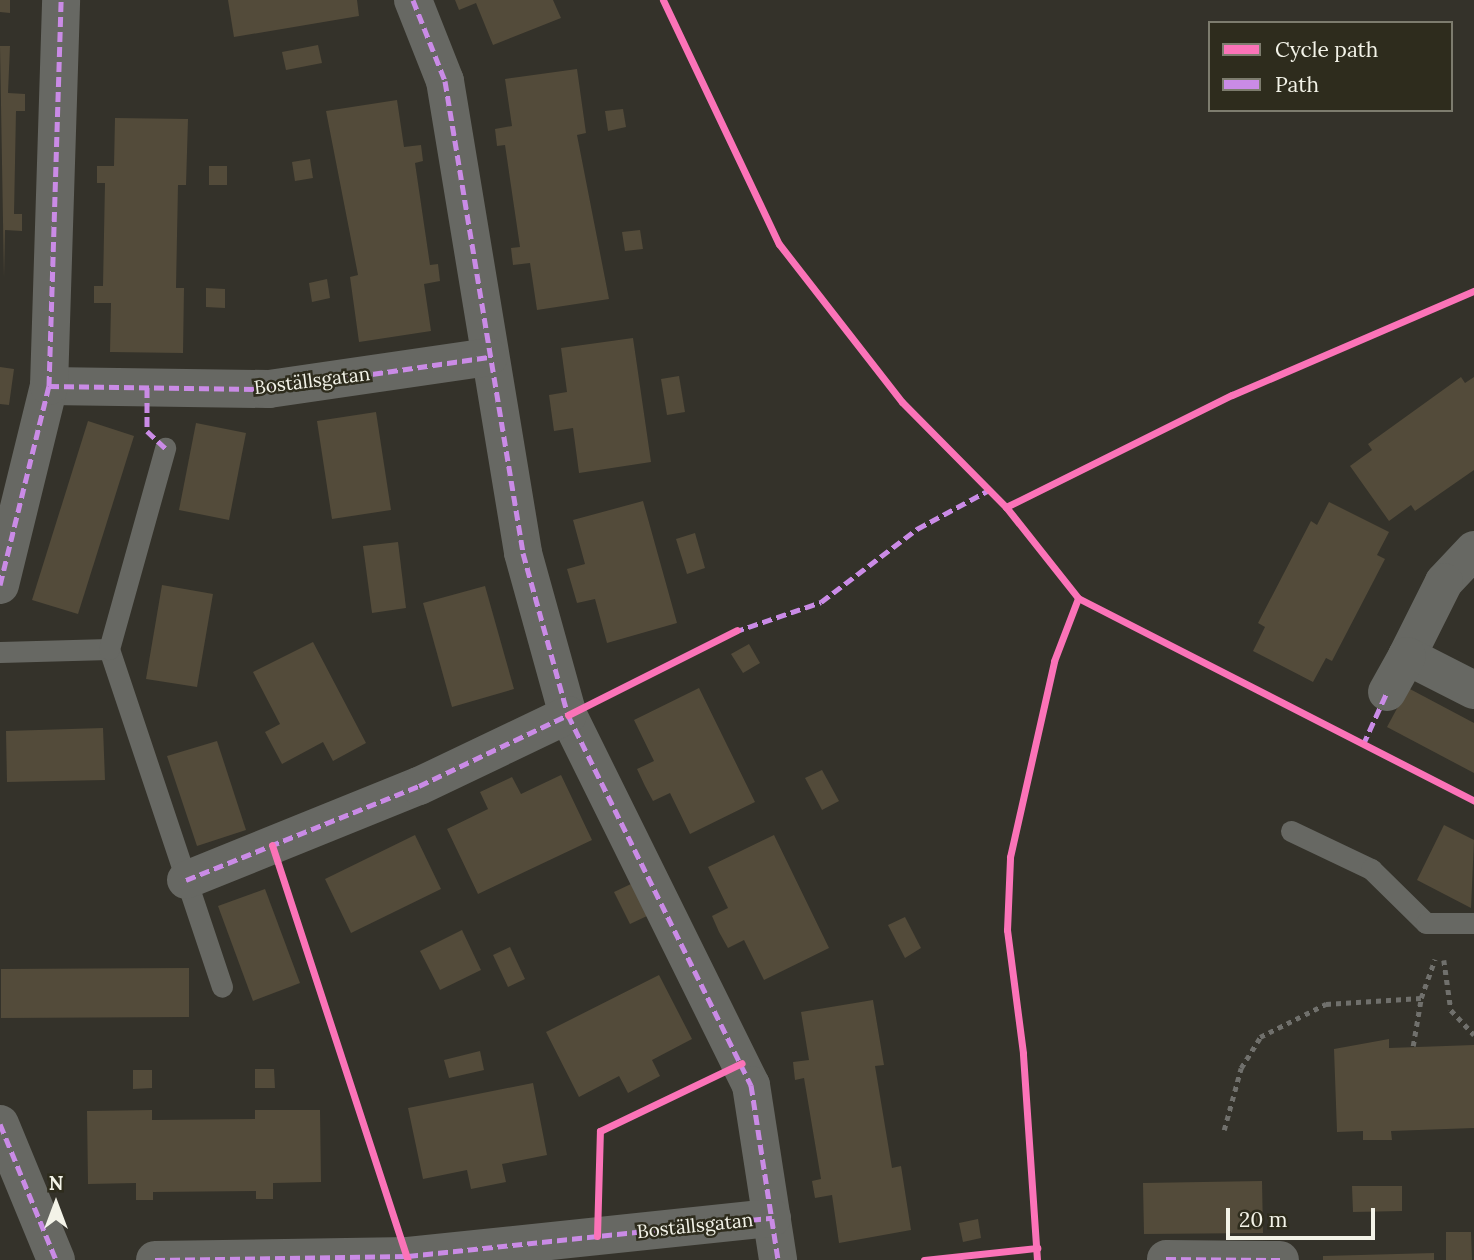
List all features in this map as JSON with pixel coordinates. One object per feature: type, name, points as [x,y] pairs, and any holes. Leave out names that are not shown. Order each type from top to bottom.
[{"type":"street","points":[[0,585],[49,386],[61,0]]},
{"type":"street","name":"Boställsgatan","points":[[155,1260],[408,1256],[772,1218],[751,1085],[568,715],[523,553],[445,81],[414,0]]},
{"type":"street","name":"Boställsgatan","points":[[49,386],[269,389],[489,357]]},
{"type":"street","points":[[1387,692],[1444,582],[1474,550]]},
{"type":"street","points":[[1407,656],[1474,690]]},
{"type":"street","points":[[186,880],[419,786],[568,715]]},
{"type":"street","points":[[0,1124],[56,1260]]},
{"type":"street","points":[[772,1218],[778,1260]]},
{"type":"street","points":[[1166,1259],[1280,1260]]},
{"type":"lane","points":[[165,448],[109,649],[222,988]]},
{"type":"lane","points":[[0,652],[109,649]]},
{"type":"lane","points":[[1291,831],[1371,869],[1426,923],[1474,923]]},
{"type":"path","points":[[1413,1046],[1421,998],[1442,949],[1451,1010],[1474,1035]]},
{"type":"path","points":[[1224,1130],[1241,1068],[1260,1037],[1326,1004],[1421,998]]},
{"type":"building","points":[[0,0],[10,0],[10,13],[0,12]]},
{"type":"building","points":[[228,0],[357,0],[359,16],[234,37]]},
{"type":"building","points":[[455,0],[553,0],[561,18],[493,45],[476,3],[459,10]]},
{"type":"building","points":[[318,45],[322,63],[286,70],[282,52]]},
{"type":"building","points":[[0,46],[10,46],[8,93],[25,94],[25,111],[16,111],[14,214],[22,214],[22,231],[5,230],[4,279]]},
{"type":"building","points":[[577,69],[586,133],[577,135],[609,299],[537,310],[530,263],[513,265],[511,248],[520,247],[505,145],[497,146],[495,129],[512,126],[505,79]]},
{"type":"building","points":[[397,100],[404,147],[421,145],[423,161],[415,163],[430,265],[438,264],[440,281],[424,284],[431,331],[359,342],[350,277],[358,275],[326,111]]},
{"type":"building","points":[[623,109],[626,127],[608,131],[605,111]]},
{"type":"building","points":[[115,118],[188,119],[186,185],[178,185],[176,288],[184,288],[183,353],[110,352],[111,303],[94,303],[94,286],[103,286],[105,183],[97,183],[97,166],[114,166]]},
{"type":"building","points":[[310,159],[313,178],[295,181],[292,162]]},
{"type":"building","points":[[209,166],[227,166],[227,185],[209,185]]},
{"type":"building","points":[[640,230],[643,249],[625,251],[622,232]]},
{"type":"building","points":[[327,279],[330,298],[312,302],[309,283]]},
{"type":"building","points":[[206,288],[225,289],[225,308],[206,307]]},
{"type":"building","points":[[633,338],[651,462],[579,473],[573,428],[554,431],[549,395],[567,392],[561,348]]},
{"type":"building","points":[[0,367],[14,369],[9,405],[0,404]]},
{"type":"building","points":[[679,376],[685,412],[667,415],[661,379]]},
{"type":"building","points":[[1461,377],[1465,383],[1474,377],[1474,470],[1415,511],[1411,505],[1389,521],[1350,466],[1372,450],[1368,444]]},
{"type":"building","points":[[376,412],[391,510],[332,519],[317,421]]},
{"type":"building","points":[[88,421],[134,436],[78,614],[32,600]]},
{"type":"building","points":[[196,423],[246,433],[229,520],[179,510]]},
{"type":"building","points":[[643,501],[677,623],[607,643],[595,599],[577,603],[567,569],[585,564],[573,520]]},
{"type":"building","points":[[1329,502],[1389,532],[1377,555],[1385,559],[1332,661],[1326,658],[1313,682],[1253,651],[1265,627],[1258,623],[1311,521],[1317,525]]},
{"type":"building","points":[[695,533],[705,568],[687,574],[676,539]]},
{"type":"building","points":[[398,542],[406,608],[372,613],[363,546]]},
{"type":"building","points":[[162,585],[213,594],[197,687],[146,679]]},
{"type":"building","points":[[485,586],[514,689],[452,707],[423,603]]},
{"type":"building","points":[[313,642],[366,743],[333,761],[323,742],[282,764],[265,732],[280,724],[253,672]]},
{"type":"building","points":[[749,644],[760,663],[743,673],[731,654]]},
{"type":"building","points":[[699,688],[755,802],[690,834],[670,793],[653,801],[645,786],[637,769],[654,761],[634,720]]},
{"type":"building","points":[[1408,688],[1474,723],[1474,773],[1387,727]]},
{"type":"building","points":[[103,728],[105,780],[7,782],[6,731]]},
{"type":"building","points":[[217,741],[246,830],[197,846],[167,756]]},
{"type":"building","points":[[822,770],[839,801],[822,810],[805,778]]},
{"type":"building","points":[[561,775],[592,840],[478,894],[447,829],[488,809],[480,792],[512,777],[521,794]]},
{"type":"building","points":[[1444,825],[1474,840],[1471,908],[1417,880]]},
{"type":"building","points":[[415,835],[441,889],[351,933],[325,879]]},
{"type":"building","points":[[774,835],[829,948],[764,980],[744,940],[728,948],[719,932],[712,916],[728,908],[708,867]]},
{"type":"building","points":[[631,884],[647,916],[630,924],[614,892]]},
{"type":"building","points":[[265,889],[300,983],[253,1001],[218,906]]},
{"type":"building","points":[[905,917],[921,948],[905,958],[888,925]]},
{"type":"building","points":[[462,930],[481,970],[440,990],[420,951]]},
{"type":"building","points":[[510,947],[525,979],[508,987],[493,955]]},
{"type":"building","points":[[189,968],[189,1017],[1,1018],[1,969]]},
{"type":"building","points":[[659,975],[692,1039],[652,1060],[660,1076],[628,1093],[619,1076],[579,1097],[546,1032]]},
{"type":"building","points":[[873,1000],[884,1065],[875,1066],[892,1168],[901,1166],[911,1230],[839,1243],[832,1195],[815,1198],[812,1181],[821,1179],[804,1078],[795,1080],[793,1062],[809,1060],[801,1012]]},
{"type":"building","points":[[1389,1039],[1389,1048],[1474,1045],[1474,1128],[1391,1131],[1392,1140],[1363,1140],[1363,1131],[1337,1132],[1334,1049]]},
{"type":"building","points":[[480,1051],[484,1070],[449,1078],[444,1060]]},
{"type":"building","points":[[255,1069],[274,1069],[275,1088],[255,1088]]},
{"type":"building","points":[[133,1070],[152,1070],[152,1088],[133,1089]]},
{"type":"building","points":[[533,1083],[547,1155],[502,1164],[506,1182],[471,1189],[467,1170],[423,1179],[408,1108]]},
{"type":"building","points":[[152,1110],[152,1120],[255,1119],[255,1110],[320,1110],[321,1182],[273,1183],[273,1199],[256,1199],[256,1191],[153,1192],[153,1200],[136,1200],[136,1183],[88,1184],[87,1111]]},
{"type":"building","points":[[1262,1181],[1263,1233],[1144,1234],[1143,1183]]},
{"type":"building","points":[[1352,1186],[1402,1186],[1402,1211],[1353,1212]]},
{"type":"building","points":[[978,1219],[981,1238],[963,1242],[959,1223]]},
{"type":"building","points":[[1446,1232],[1471,1232],[1472,1260],[1446,1260]]},
{"type":"building","points":[[1434,1253],[1434,1260],[1323,1260],[1323,1256]]},
{"type":"marked path","points":[[0,585],[49,386],[61,0]]},
{"type":"marked path","points":[[413,0],[445,81],[523,553],[568,715],[751,1085],[778,1260]]},
{"type":"marked path","points":[[49,386],[269,389],[489,357]]},
{"type":"marked path","points":[[147,387],[147,431],[165,448]]},
{"type":"marked path","points":[[734,632],[821,602],[917,529],[989,490]]},
{"type":"marked path","points":[[1363,745],[1387,692]]},
{"type":"marked path","points":[[186,880],[419,786],[574,712]]},
{"type":"marked path","points":[[0,1124],[56,1260]]},
{"type":"marked path","points":[[155,1260],[408,1256],[772,1218]]},
{"type":"marked path","points":[[1166,1259],[1280,1260]]},
{"type":"cycle path","points":[[663,0],[779,244],[902,402],[1006,507],[1078,598]]},
{"type":"cycle path","points":[[1006,507],[1232,395],[1474,291]]},
{"type":"cycle path","points":[[1037,1260],[1023,1053],[1007,930],[1010,857],[1054,661],[1078,598],[1474,801]]},
{"type":"cycle path","points":[[568,715],[737,630]]},
{"type":"cycle path","points":[[272,845],[408,1260]]},
{"type":"cycle path","points":[[597,1236],[600,1131],[742,1063]]},
{"type":"cycle path","points":[[924,1260],[1037,1248]]}]
